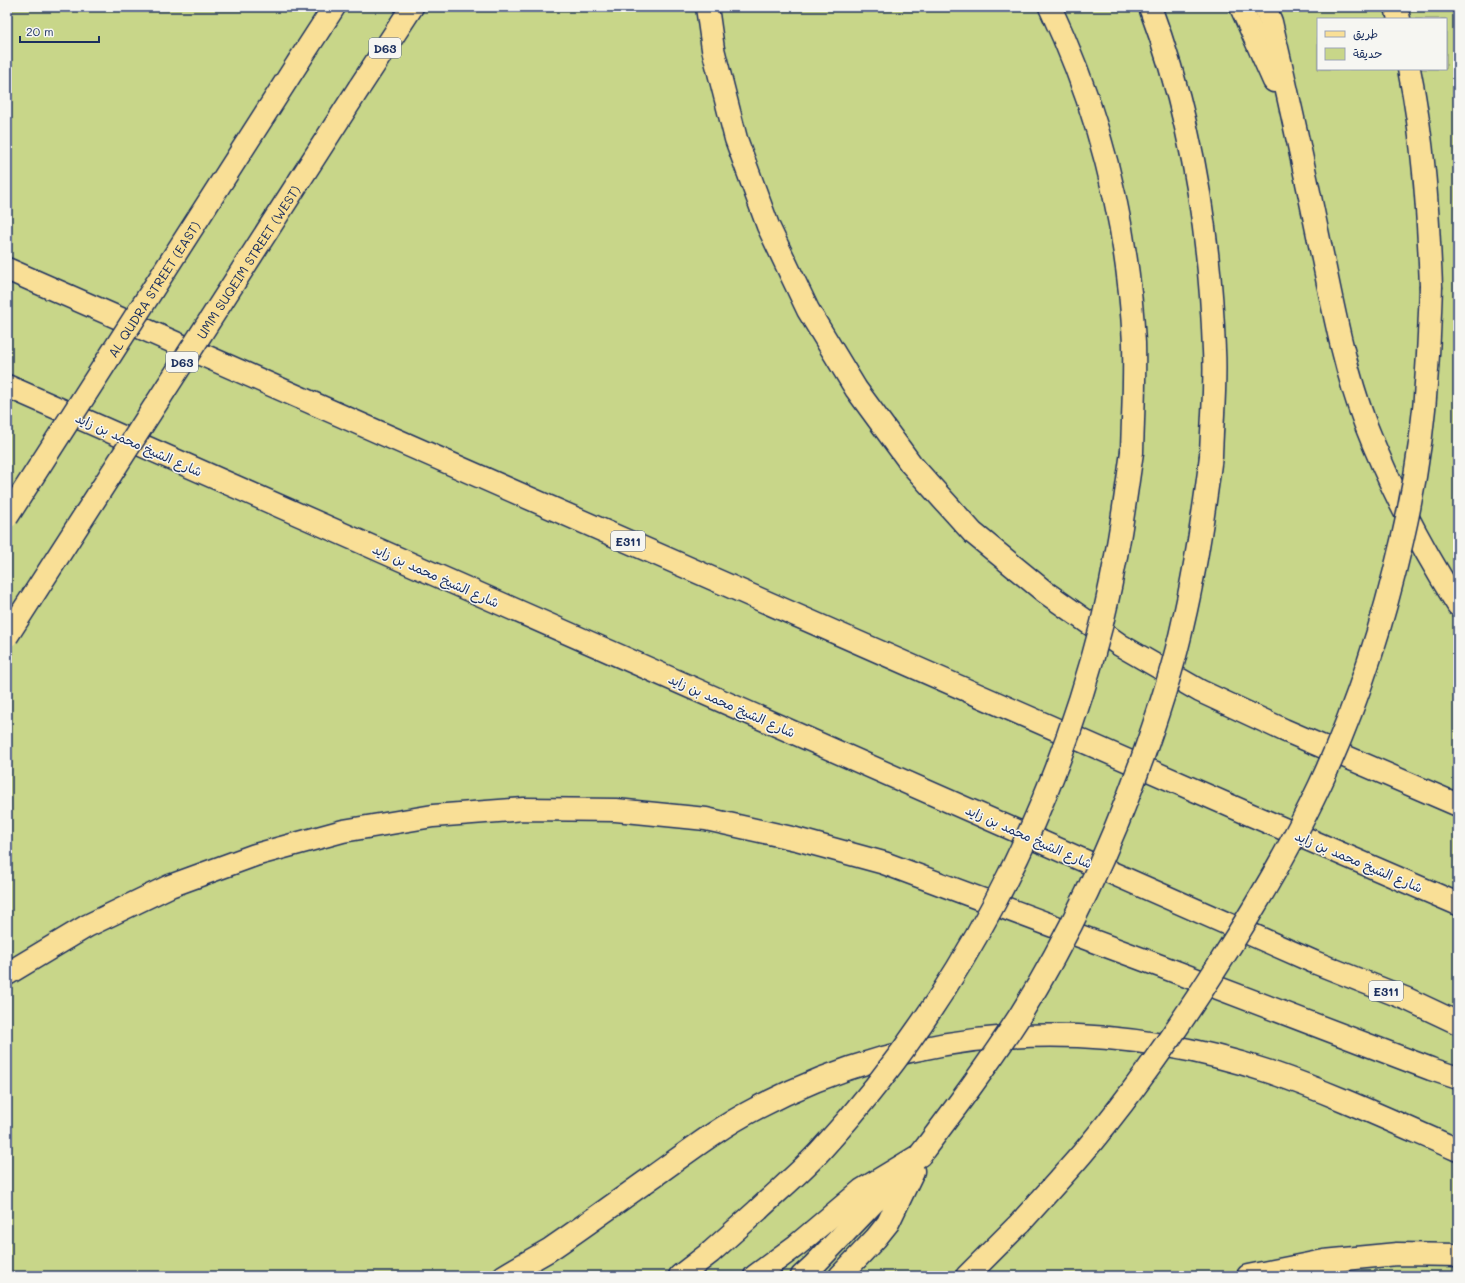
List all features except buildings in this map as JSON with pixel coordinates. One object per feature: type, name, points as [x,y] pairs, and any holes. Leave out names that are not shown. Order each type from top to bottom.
[{"type":"main road","name":"AL QUDRA STREET (EAST)","points":[[7,517],[334,7]]},
{"type":"main road","name":"UMM SUQEIM STREET (WEST)","points":[[7,636],[412,7]]},
{"type":"main road","points":[[707,7],[713,49],[736,139],[768,226],[808,310],[856,389],[902,452],[911,464],[974,533],[1051,596],[1120,645],[1200,691],[1291,733],[1458,805]]},
{"type":"main road","points":[[680,1276],[711,1252],[820,1151],[876,1085],[927,1015],[973,941],[1014,865],[1049,786],[1079,705],[1102,622],[1120,537],[1132,452],[1134,343],[1130,291],[1123,238],[1113,186],[1100,134],[1083,84],[1050,7]]},
{"type":"main road","points":[[808,1271],[920,1155],[972,1087],[1019,1016],[1062,942],[1100,866],[1133,787],[1160,707],[1183,624],[1200,541],[1212,456],[1214,351],[1207,247],[1190,143],[1163,42],[1150,7]]},
{"type":"main road","points":[[1241,7],[1296,130]]},
{"type":"main road","points":[[1266,7],[1271,22],[1296,130],[1341,345],[1365,422],[1396,496],[1434,567],[1458,605]]},
{"type":"main road","points":[[1396,7],[1399,18]]},
{"type":"main road","points":[[966,1276],[1021,1222],[1081,1154],[1137,1084],[1190,1010],[1282,860],[1320,784],[1358,690],[1381,624],[1402,541],[1418,457],[1427,372],[1431,286],[1429,220],[1423,154],[1409,70]]},
{"type":"main road","name":"شارع الشيخ محمد بن زايد","points":[[7,268],[1190,788],[1458,904]]},
{"type":"main road","name":"شارع الشيخ محمد بن زايد","points":[[7,386],[1314,962],[1407,999],[1458,1023]]},
{"type":"main road","points":[[7,974],[87,926],[170,886],[255,855],[343,831],[433,816],[524,809],[616,810],[706,819],[796,839],[884,863],[1458,1078]]},
{"type":"main road","points":[[504,1276],[548,1250],[702,1140],[755,1109],[811,1083],[869,1062],[929,1047],[990,1038],[1051,1035],[1113,1038],[1165,1046],[1218,1057],[1269,1072],[1317,1089],[1458,1150]]},
{"type":"main road","points":[[754,1276],[797,1245],[862,1190],[920,1155]]},
{"type":"main road","points":[[840,1276],[888,1223],[920,1155]]},
{"type":"main road","points":[[1248,1276],[1324,1261],[1396,1254],[1458,1254]]},
{"type":"green space","points":[[7,7],[1458,7],[1458,1276],[7,1276]]}]
